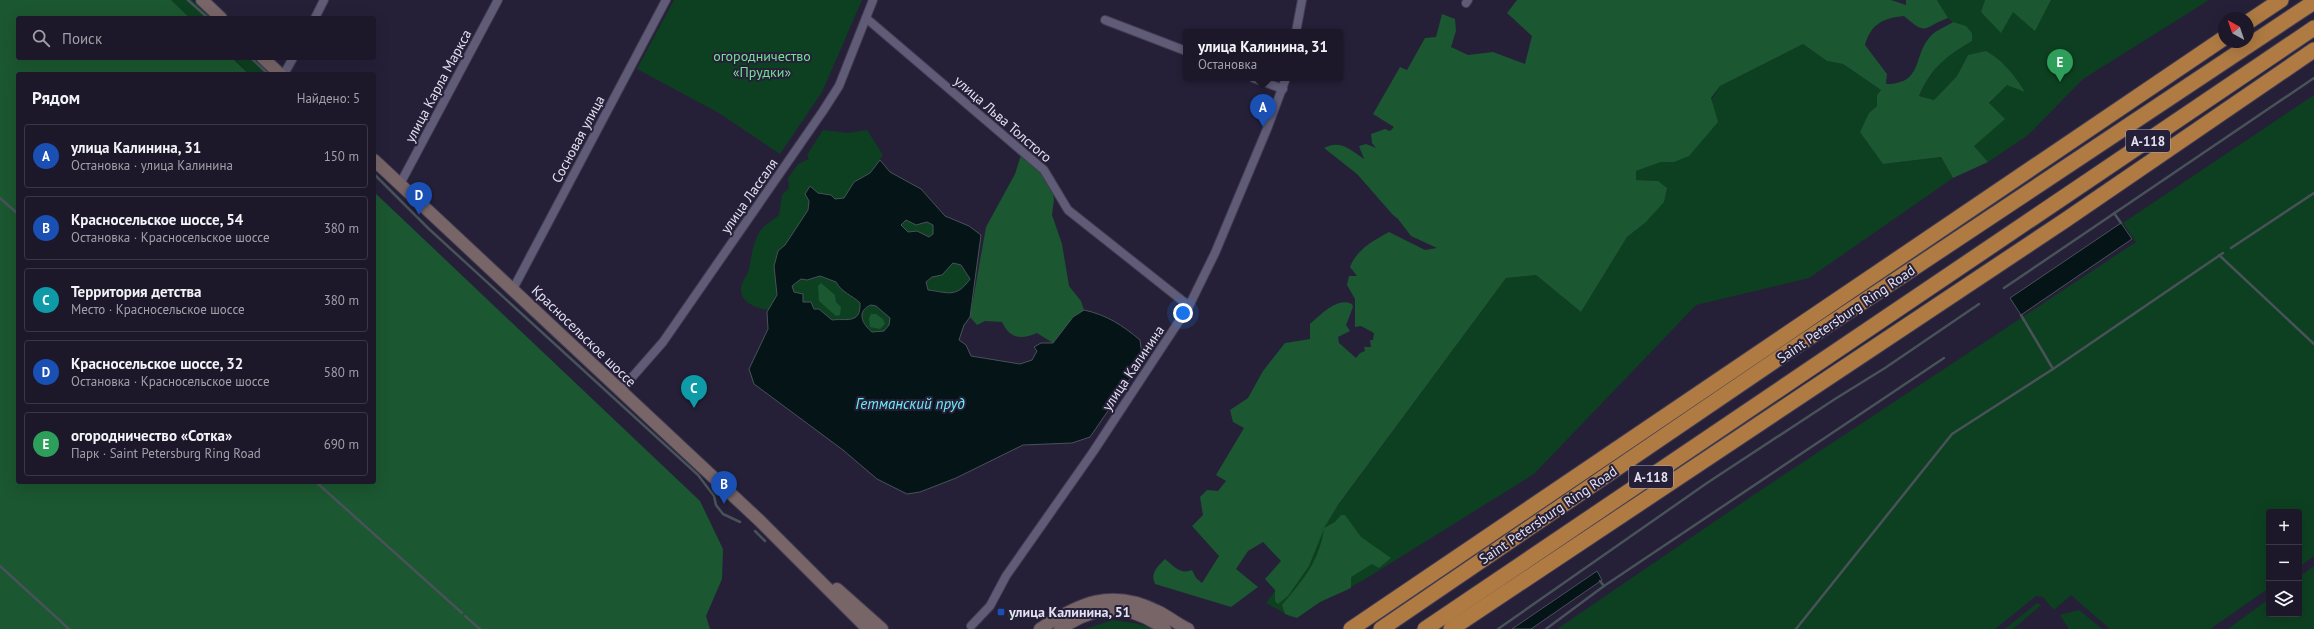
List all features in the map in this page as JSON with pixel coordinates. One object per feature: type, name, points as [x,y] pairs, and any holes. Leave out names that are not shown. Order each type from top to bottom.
[{"type":"highway","points":[[2254,18],[2281,0]]},
{"type":"highway","name":"Saint Petersburg Ring Road","points":[[1381,629],[1786,353],[2314,2]]},
{"type":"highway","name":"Saint Petersburg Ring Road","points":[[1425,629],[1982,254],[2314,28]]},
{"type":"highway","points":[[1351,629],[2218,42]]},
{"type":"highway","points":[[1453,628],[2057,226],[2123,179],[2314,50]]},
{"type":"highway","points":[[1982,254],[2123,179]]},
{"type":"highway","points":[[1628,442],[1786,353]]},
{"type":"main road","points":[[202,0],[219,16]]},
{"type":"main road","points":[[2254,18],[2276,0]]},
{"type":"main road","points":[[265,60],[278,72]]},
{"type":"main road","name":"Красносельское шоссе","points":[[376,162],[773,535],[868,629]]},
{"type":"main road","name":"Красносельское шоссе","points":[[773,535],[882,629]]},
{"type":"main road","points":[[1342,629],[1400,597]]},
{"type":"main road","points":[[1040,629],[1074,608],[1102,599],[1139,603],[1157,611],[1188,629]]},
{"type":"main road","points":[[844,606],[863,629]]},
{"type":"main road","points":[[1060,629],[1090,613],[1104,610],[1125,610],[1147,617],[1165,629]]},
{"type":"street","points":[[316,16],[324,0]]},
{"type":"street","name":"улица Карла Маркса","points":[[400,184],[498,0]]},
{"type":"street","name":"Сосновая улица","points":[[513,289],[666,0]]},
{"type":"street","name":"улица Лассаля","points":[[620,391],[663,342],[839,86],[873,0]]},
{"type":"street","points":[[1297,29],[1302,0]]},
{"type":"street","name":"улица Льва Толстого","points":[[866,18],[1044,170],[1068,210],[1189,306]]},
{"type":"street","points":[[1105,20],[1183,50]]},
{"type":"street","points":[[285,72],[292,60]]},
{"type":"street","points":[[1261,81],[1283,89]]},
{"type":"street","name":"улица Калинина","points":[[971,626],[990,606],[1006,576],[1093,452],[1189,306],[1215,253],[1285,81]]},
{"type":"green space","points":[[0,0],[171,0],[188,16],[16,16],[16,60],[234,60],[247,72],[16,72],[16,484],[376,484],[376,194],[700,501],[723,549],[722,579],[706,616],[710,629],[0,629]]},
{"type":"green space","points":[[171,0],[192,0],[210,16],[188,16]]},
{"type":"green space","name":"огородничество «Прудки»","points":[[674,0],[862,0],[822,92],[780,154],[719,113],[637,69]]},
{"type":"green space","points":[[1517,0],[1891,0],[1906,5],[1906,0],[1937,0],[1948,18],[1929,27],[1922,28],[1917,26],[1904,16],[1890,18],[1874,27],[1865,45],[1887,74],[1886,84],[1899,83],[1907,79],[1913,73],[1922,49],[1927,41],[1934,33],[1953,22],[1966,26],[1972,33],[1972,41],[1954,52],[1934,70],[1919,96],[1934,100],[1957,76],[1968,55],[1986,51],[1998,59],[2008,69],[2025,92],[2007,85],[1989,103],[2005,119],[1974,146],[1988,162],[1953,178],[1941,157],[1883,164],[1860,132],[1869,113],[1877,106],[1877,95],[1881,90],[1843,64],[1827,61],[1803,44],[1720,86],[1711,98],[1718,122],[1689,156],[1674,162],[1661,162],[1636,171],[1636,180],[1658,181],[1667,188],[1664,202],[1645,223],[1627,237],[1581,312],[1536,275],[1506,278],[1338,505],[1324,528],[1335,522],[1341,515],[1345,515],[1361,537],[1391,558],[1379,568],[1372,564],[1351,577],[1351,588],[1320,602],[1297,618],[1285,614],[1282,605],[1309,570],[1314,561],[1324,529],[1309,566],[1288,596],[1278,604],[1275,601],[1275,590],[1265,579],[1281,561],[1263,542],[1248,551],[1236,569],[1258,587],[1231,607],[1155,584],[1153,577],[1155,570],[1165,559],[1181,571],[1192,570],[1196,578],[1202,583],[1219,556],[1192,526],[1203,515],[1200,497],[1207,490],[1218,491],[1226,481],[1216,475],[1244,428],[1233,422],[1230,410],[1248,398],[1263,371],[1285,343],[1310,339],[1310,324],[1325,311],[1335,305],[1346,302],[1352,304],[1353,307],[1346,325],[1350,331],[1338,337],[1339,343],[1356,358],[1360,353],[1365,351],[1364,347],[1371,347],[1370,340],[1373,340],[1374,333],[1361,326],[1355,327],[1355,299],[1347,285],[1349,276],[1357,276],[1350,267],[1361,250],[1389,232],[1425,250],[1437,248],[1411,236],[1398,219],[1357,174],[1324,148],[1340,145],[1350,149],[1364,159],[1359,146],[1366,144],[1376,148],[1372,143],[1371,134],[1385,129],[1390,131],[1394,127],[1373,114],[1400,67],[1407,70],[1425,38],[1436,37],[1442,14],[1455,19],[1456,31],[1451,47],[1468,55],[1493,52],[1525,64],[1532,36],[1507,13]]},
{"type":"green space","points":[[1937,0],[1985,0],[1982,12],[2013,12],[2035,30],[2051,0],[2209,0],[2083,79],[2028,135],[1988,162],[1974,146],[1989,104],[2007,84],[2025,91],[1968,55],[1957,76],[1934,100],[1919,96],[1940,63],[1953,52],[1972,41],[1972,33],[1967,28],[1950,20]]},
{"type":"green space","points":[[1985,0],[2051,0],[2035,31],[2013,12],[2001,33],[1981,12]]},
{"type":"green space","points":[[1803,44],[1827,61],[1843,64],[1881,90],[1877,95],[1877,106],[1869,113],[1883,164],[1941,157],[1953,178],[1809,278],[1696,305],[1534,474],[1362,581],[1291,617],[1266,603],[1506,278],[1536,275],[1581,312],[1627,237],[1645,223],[1658,181],[1636,180],[1636,171],[1661,162],[1674,162],[1720,86]]},
{"type":"green space","points":[[235,60],[257,60],[270,72],[248,72]]},
{"type":"green space","points":[[2314,95],[2314,556],[2302,565],[2302,509],[2266,509],[2266,590],[2210,629],[2110,629],[2071,595],[2054,610],[2043,597],[2036,596],[1995,629],[1557,629],[1755,494],[2136,242],[2123,223]]},
{"type":"green space","points":[[823,130],[848,133],[867,130],[883,155],[870,173],[854,182],[844,198],[835,200],[831,195],[818,193],[809,201],[808,207],[800,224],[786,244],[777,253],[775,260],[776,297],[769,310],[758,308],[745,300],[741,290],[743,282],[748,274],[756,240],[760,231],[779,215],[782,195],[789,188],[788,178],[798,164],[809,159],[807,155]]},
{"type":"green space","points":[[1021,155],[1036,165],[1051,184],[1054,199],[1052,215],[1062,244],[1069,286],[1081,301],[1084,310],[1073,317],[1053,343],[1037,333],[1026,337],[1012,335],[1005,328],[1002,322],[985,321],[977,325],[970,317],[986,227],[1015,174]]},
{"type":"green space","points":[[906,220],[916,225],[927,222],[934,225],[933,234],[929,237],[917,231],[908,232],[901,225]]},
{"type":"green space","points":[[953,263],[960,265],[970,279],[965,285],[951,293],[928,290],[926,283],[932,277],[942,275]]},
{"type":"green space","points":[[820,276],[836,282],[841,289],[860,303],[858,315],[851,319],[832,320],[819,309],[803,303],[799,294],[793,292],[792,286],[801,279],[807,280]],"holes":[[[835,295],[836,302],[819,301]]]},
{"type":"green space","points":[[821,283],[835,295],[836,302],[841,307],[840,315],[836,316],[819,301],[818,286]]},
{"type":"green space","points":[[871,305],[876,306],[890,318],[889,326],[884,331],[872,332],[863,322],[863,311]]},
{"type":"green space","points":[[871,314],[876,314],[883,319],[885,324],[880,329],[870,327],[869,319]]},
{"type":"green space","points":[[2314,566],[2314,629],[2228,629],[2266,601],[2266,617],[2302,617],[2302,575]]},
{"type":"green space","points":[[2037,603],[2041,605],[2013,629],[2005,629]]},
{"type":"green space","points":[[2079,610],[2102,629],[2069,629],[2060,615]]},
{"type":"green space","points":[[1010,612],[1014,612],[1016,616],[1014,620],[1010,620],[1008,618],[1008,614]]},
{"type":"green space","points":[[1113,620],[1134,623],[1156,629],[1085,629]]},
{"type":"water","name":"Гетманский пруд","points":[[880,160],[890,172],[921,189],[945,216],[969,226],[981,235],[970,317],[964,325],[959,340],[966,345],[971,356],[1020,364],[1032,360],[1037,351],[1034,347],[1041,343],[1053,343],[1073,317],[1084,310],[1114,321],[1140,340],[1142,355],[1136,370],[1090,437],[1072,443],[1023,445],[956,478],[920,492],[907,494],[877,479],[843,450],[754,384],[749,369],[768,329],[767,312],[777,295],[774,266],[778,251],[785,245],[808,210],[809,201],[805,194],[810,186],[818,193],[831,195],[835,199],[844,198],[854,182],[870,173]],"holes":[[[906,220],[916,225],[927,222],[933,225],[933,234],[929,237],[917,231],[908,232],[901,225]],[[953,263],[961,265],[970,279],[956,292],[946,293],[928,290],[926,282],[932,277],[942,275]],[[820,276],[836,282],[841,289],[860,303],[858,315],[855,318],[847,320],[832,320],[819,309],[814,309],[811,302],[803,302],[803,294],[794,292],[792,286],[801,279],[807,280]],[[871,305],[876,306],[890,318],[889,325],[884,331],[872,332],[868,329],[862,318],[863,311]]]},
{"type":"water","points":[[2121,223],[2132,239],[2021,315],[2010,298]]},
{"type":"water","points":[[1597,571],[1602,580],[1531,629],[1512,629]]},
{"type":"waterway","points":[[188,0],[206,16]]},
{"type":"waterway","points":[[253,60],[266,72]]},
{"type":"waterway","points":[[2004,288],[2314,78]]},
{"type":"waterway","points":[[376,176],[429,229],[698,475],[714,496],[716,505],[723,514],[740,522]]},
{"type":"waterway","points":[[2231,248],[2314,193]]},
{"type":"waterway","points":[[0,198],[16,212]]},
{"type":"waterway","points":[[2114,213],[2121,223]]},
{"type":"waterway","points":[[1796,629],[1952,434],[2053,369],[2223,253]]},
{"type":"waterway","points":[[2219,255],[2314,344]]},
{"type":"waterway","points":[[1498,629],[1707,483],[1885,368],[1979,304]]},
{"type":"waterway","points":[[2021,315],[2053,369]]},
{"type":"waterway","points":[[1546,629],[1604,586],[1944,358]]},
{"type":"waterway","points":[[318,484],[462,613]]},
{"type":"waterway","points":[[755,531],[765,541]]},
{"type":"waterway","points":[[0,566],[69,629]]},
{"type":"waterway","points":[[1600,581],[1604,586]]},
{"type":"waterway","points":[[465,616],[480,629]]},
{"type":"place","name":"огородничество «Сотка»","points":[[2060,82]]},
{"type":"place","name":"улица Калинина, 31","points":[[1263,127]]},
{"type":"place","name":"Красносельское шоссе, 32","points":[[419,215]]},
{"type":"place","name":"Территория детства","points":[[694,408]]},
{"type":"place","name":"Красносельское шоссе, 54","points":[[724,504]]},
{"type":"place","name":"улица Калинина, 51","points":[[1001,612]]}]
